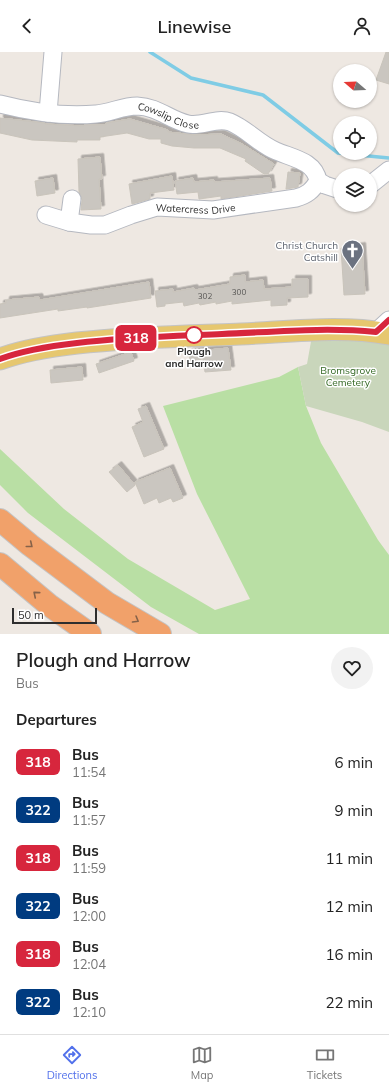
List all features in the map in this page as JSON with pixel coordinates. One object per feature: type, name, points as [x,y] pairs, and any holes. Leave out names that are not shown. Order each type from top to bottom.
[{"type":"highway","points":[[0,520],[30,546],[107,604],[160,634]]},
{"type":"highway","points":[[0,564],[49,605],[90,634]]},
{"type":"main road","points":[[0,359],[54,346],[96,341],[152,337],[385,329]]},
{"type":"street","points":[[48,113],[53,52]]},
{"type":"street","name":"Cowslip Close","points":[[0,104],[22,110],[48,113],[95,114],[136,106],[155,109],[175,119],[190,124],[221,120],[236,125],[274,150],[304,162],[317,174],[318,181]]},
{"type":"street","points":[[377,179],[389,170]]},
{"type":"street","points":[[318,181],[333,188]]},
{"type":"street","name":"Watercress Drive","points":[[46,215],[69,222],[105,225],[157,207],[213,210],[296,198],[306,195],[313,189],[318,181]]},
{"type":"street","points":[[69,222],[72,199]]},
{"type":"green space","name":"Bromsgrove Cemetery","points":[[312,336],[389,343],[389,432],[362,422],[306,406],[298,367],[307,364]]},
{"type":"green space","points":[[298,367],[306,406],[321,443],[378,540],[389,555],[389,634],[199,634],[151,607],[28,513],[0,485],[0,449],[64,509],[128,559],[215,610],[250,599],[197,494],[163,406],[279,377]]},
{"type":"building","points":[[386,52],[389,52],[389,84],[377,80]]},
{"type":"building","points":[[0,118],[45,124],[84,126],[106,125],[106,123],[130,119],[168,130],[168,132],[195,135],[221,134],[242,144],[274,164],[268,174],[264,174],[245,161],[246,159],[220,148],[172,146],[161,143],[161,139],[149,139],[127,133],[100,137],[100,140],[77,140],[77,142],[32,140],[0,133]]},
{"type":"building","points":[[100,157],[102,179],[99,179],[101,209],[81,210],[82,200],[79,192],[78,159]]},
{"type":"building","points":[[288,172],[300,173],[298,187],[286,189]]},
{"type":"building","points":[[172,176],[174,190],[150,193],[150,199],[132,204],[129,184]]},
{"type":"building","points":[[53,178],[55,193],[37,196],[35,181]]},
{"type":"building","points":[[193,178],[194,182],[214,180],[214,182],[270,178],[272,191],[221,199],[221,196],[199,199],[198,192],[177,194],[175,181]]},
{"type":"building","name":"Christ Church Catshill","points":[[362,246],[365,294],[344,295],[341,248]]},
{"type":"building","points":[[245,275],[245,282],[263,280],[264,289],[292,287],[292,279],[308,279],[308,297],[287,298],[287,305],[271,306],[271,300],[232,304],[232,301],[200,305],[199,303],[184,306],[183,302],[165,304],[165,306],[157,307],[155,291],[173,289],[173,292],[194,288],[195,290],[230,284],[230,277]]},
{"type":"building","points":[[149,282],[151,298],[87,308],[58,311],[58,309],[0,318],[0,304],[6,303],[6,300],[39,297],[40,300]]},
{"type":"building","points":[[228,348],[231,370],[205,372],[203,359],[190,361],[189,352]]},
{"type":"building","points":[[131,352],[134,361],[99,373],[96,364]]},
{"type":"building","points":[[82,367],[83,380],[51,383],[50,370]]},
{"type":"building","points":[[146,406],[164,449],[144,457],[132,427],[143,422],[138,409]]},
{"type":"building","points":[[118,465],[135,485],[127,492],[109,472]]},
{"type":"building","points":[[170,468],[183,498],[173,502],[171,498],[159,503],[157,498],[144,504],[135,482]]},
{"type":"waterway","points":[[150,52],[191,78],[263,95],[338,153],[389,158]]},
{"type":"bus line","name":"318","points":[[0,359],[54,346],[96,341],[152,337],[342,330],[376,332],[389,320]]},
{"type":"place","name":"Christ Church Catshill","points":[[353,270]]},
{"type":"place","name":"Plough and Harrow","points":[[194,335]]}]
